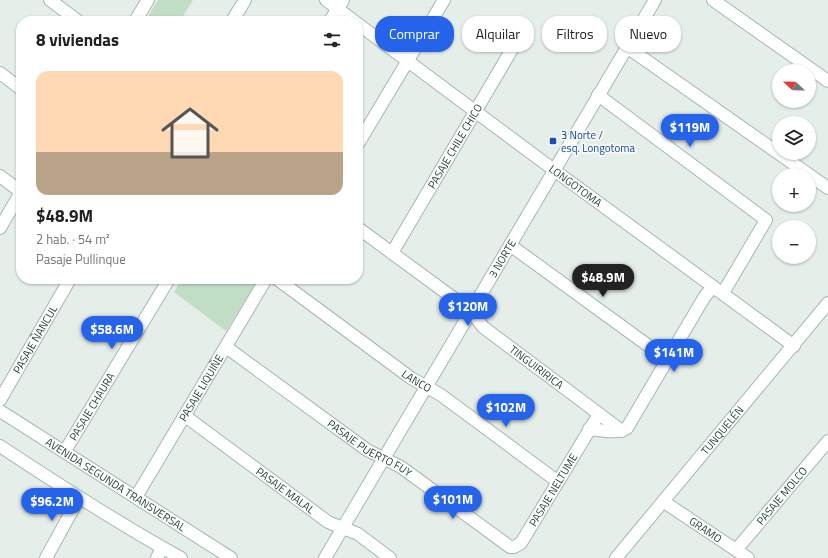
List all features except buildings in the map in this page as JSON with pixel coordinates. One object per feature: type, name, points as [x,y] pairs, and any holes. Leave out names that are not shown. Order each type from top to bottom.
[{"type":"street","points":[[50,0],[71,16]]},
{"type":"street","points":[[138,16],[148,0]]},
{"type":"street","points":[[235,16],[245,0]]},
{"type":"street","points":[[326,0],[340,4],[350,16]]},
{"type":"street","points":[[363,136],[444,0]]},
{"type":"street","name":"3 NORTE","points":[[645,16],[655,0]]},
{"type":"street","points":[[713,0],[828,81]]},
{"type":"street","points":[[333,16],[340,4]]},
{"type":"street","name":"LONGOTOMA","points":[[363,28],[794,346]]},
{"type":"street","name":"PASAJE CHILE CHICO","points":[[392,253],[511,52]]},
{"type":"street","name":"3 NORTE","points":[[325,558],[624,52]]},
{"type":"street","points":[[634,52],[828,188]]},
{"type":"street","points":[[0,73],[16,85]]},
{"type":"street","points":[[589,429],[622,431],[627,428],[705,296],[718,290],[766,220],[598,95]]},
{"type":"street","points":[[0,176],[16,188]]},
{"type":"street","points":[[0,228],[16,201]]},
{"type":"street","name":"TINGUIRIRICA","points":[[363,232],[471,311],[484,327],[622,431]]},
{"type":"street","points":[[510,245],[668,360]]},
{"type":"street","name":"PASAJE ÑANCUL","points":[[0,400],[67,284]]},
{"type":"street","name":"PASAJE CHAURA","points":[[65,452],[166,284]]},
{"type":"street","name":"PASAJE LIQUIÑE","points":[[136,497],[263,284]]},
{"type":"street","name":"LANCO","points":[[284,284],[411,378],[441,395],[557,481]]},
{"type":"street","name":"TUNQUELÉN","points":[[616,558],[794,346],[828,303]]},
{"type":"street","name":"PASAJE PUERTO FUY","points":[[226,347],[367,450],[401,467],[507,545],[514,547]]},
{"type":"street","name":"AVENIDA SEGUNDA TRANSVERSAL","points":[[0,411],[231,558]]},
{"type":"street","name":"PASAJE NELTUME","points":[[514,547],[520,543],[599,414]]},
{"type":"street","name":"PASAJE MALAL","points":[[184,416],[328,522],[358,534],[390,558]]},
{"type":"street","name":"PASAJE MOLCO","points":[[736,550],[828,441]]},
{"type":"street","points":[[0,446],[159,553],[181,558]]},
{"type":"street","points":[[46,558],[79,498]]},
{"type":"street","name":"GRAMO","points":[[664,502],[748,558]]},
{"type":"green space","points":[[158,0],[193,0],[183,16],[148,16]]},
{"type":"green space","points":[[179,284],[255,284],[226,331],[174,292]]},
{"type":"place","name":"3 Norte / esq. Longotoma","points":[[553,141]]}]
